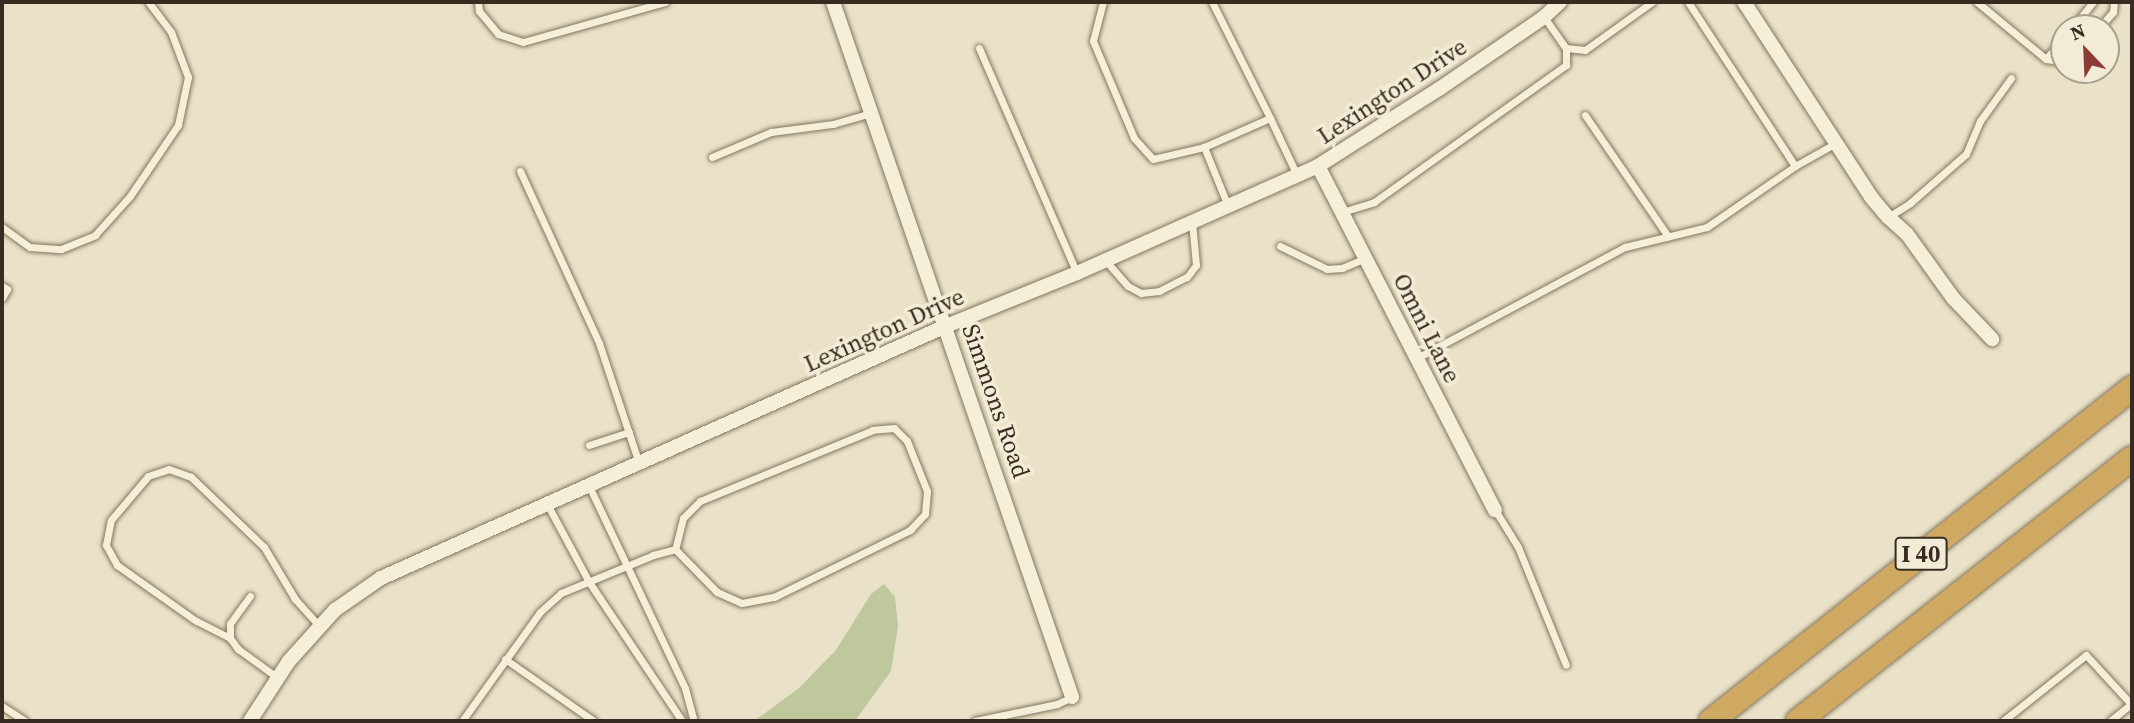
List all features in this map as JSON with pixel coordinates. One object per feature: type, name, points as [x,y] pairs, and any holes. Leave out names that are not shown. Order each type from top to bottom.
[{"type":"highway","name":"I 40","points":[[1711,721],[2132,388]]},
{"type":"highway","name":"I 40","points":[[1798,721],[2132,458]]},
{"type":"street","name":"Simmons Road","points":[[833,2],[1072,697]]},
{"type":"street","name":"Lexington Drive","points":[[250,721],[278,678],[335,610],[381,578],[946,326],[1077,274],[1318,166],[1439,89],[1544,17],[1560,2]]},
{"type":"street","points":[[1744,2],[1888,217],[1907,234],[1953,298],[1992,339]]},
{"type":"street","name":"Omni Lane","points":[[1318,166],[1495,510]]},
{"type":"lane","points":[[2,227],[30,247],[61,249],[95,235],[130,196],[178,125],[188,77],[171,32],[148,2]]},
{"type":"lane","points":[[478,2],[479,10],[498,34],[523,42],[665,2]]},
{"type":"lane","points":[[1103,2],[1093,41],[1134,138],[1153,159],[1204,147],[1270,118]]},
{"type":"lane","points":[[1212,2],[1297,175]]},
{"type":"lane","points":[[1566,48],[1585,50],[1652,2]]},
{"type":"lane","points":[[1688,2],[1795,166]]},
{"type":"lane","points":[[1977,2],[2050,60]]},
{"type":"lane","points":[[1342,212],[1374,202],[1566,65],[1566,48],[1544,17]]},
{"type":"lane","points":[[979,48],[1077,274]]},
{"type":"lane","points":[[2046,59],[2050,54]]},
{"type":"lane","points":[[1888,217],[1910,203],[1965,154],[1980,121],[2011,78]]},
{"type":"lane","points":[[712,157],[771,132],[833,124],[872,113]]},
{"type":"lane","points":[[1585,115],[1668,236]]},
{"type":"lane","points":[[1417,358],[1625,247],[1707,227],[1795,166],[1836,142]]},
{"type":"lane","points":[[1204,147],[1228,206]]},
{"type":"lane","points":[[520,171],[599,343],[639,463]]},
{"type":"lane","points":[[1106,261],[1128,286],[1141,293],[1159,291],[1188,277],[1196,265],[1192,222]]},
{"type":"lane","points":[[1280,246],[1327,268],[1342,268],[1365,258]]},
{"type":"lane","points":[[2,286],[7,289],[2,298]]},
{"type":"lane","points":[[894,428],[908,440],[927,491],[925,514],[910,530],[774,597],[742,603],[717,592],[675,550],[683,517],[701,501],[873,430],[894,428]]},
{"type":"lane","points":[[590,444],[629,432]]},
{"type":"lane","points":[[278,678],[238,649],[230,638],[196,621],[117,565],[106,545],[111,520],[148,476],[169,469],[191,477],[264,547],[295,599],[320,627]]},
{"type":"lane","points":[[589,485],[685,688],[694,721]]},
{"type":"lane","points":[[547,504],[589,582],[682,721]]},
{"type":"lane","points":[[1495,510],[1518,547],[1566,664]]},
{"type":"lane","points":[[462,721],[540,612],[561,593],[675,550]]},
{"type":"lane","points":[[230,638],[230,624],[250,596]]},
{"type":"lane","points":[[2003,721],[2087,655],[2132,704],[2110,721]]},
{"type":"lane","points":[[505,659],[594,721]]},
{"type":"lane","points":[[975,721],[1021,712],[1072,697]]},
{"type":"lane","points":[[2,706],[25,721]]},
{"type":"lane","points":[[1021,712],[1024,721]]},
{"type":"green space","points":[[884,584],[895,597],[898,626],[891,671],[855,721],[754,721],[799,688],[836,650],[871,594]]}]
